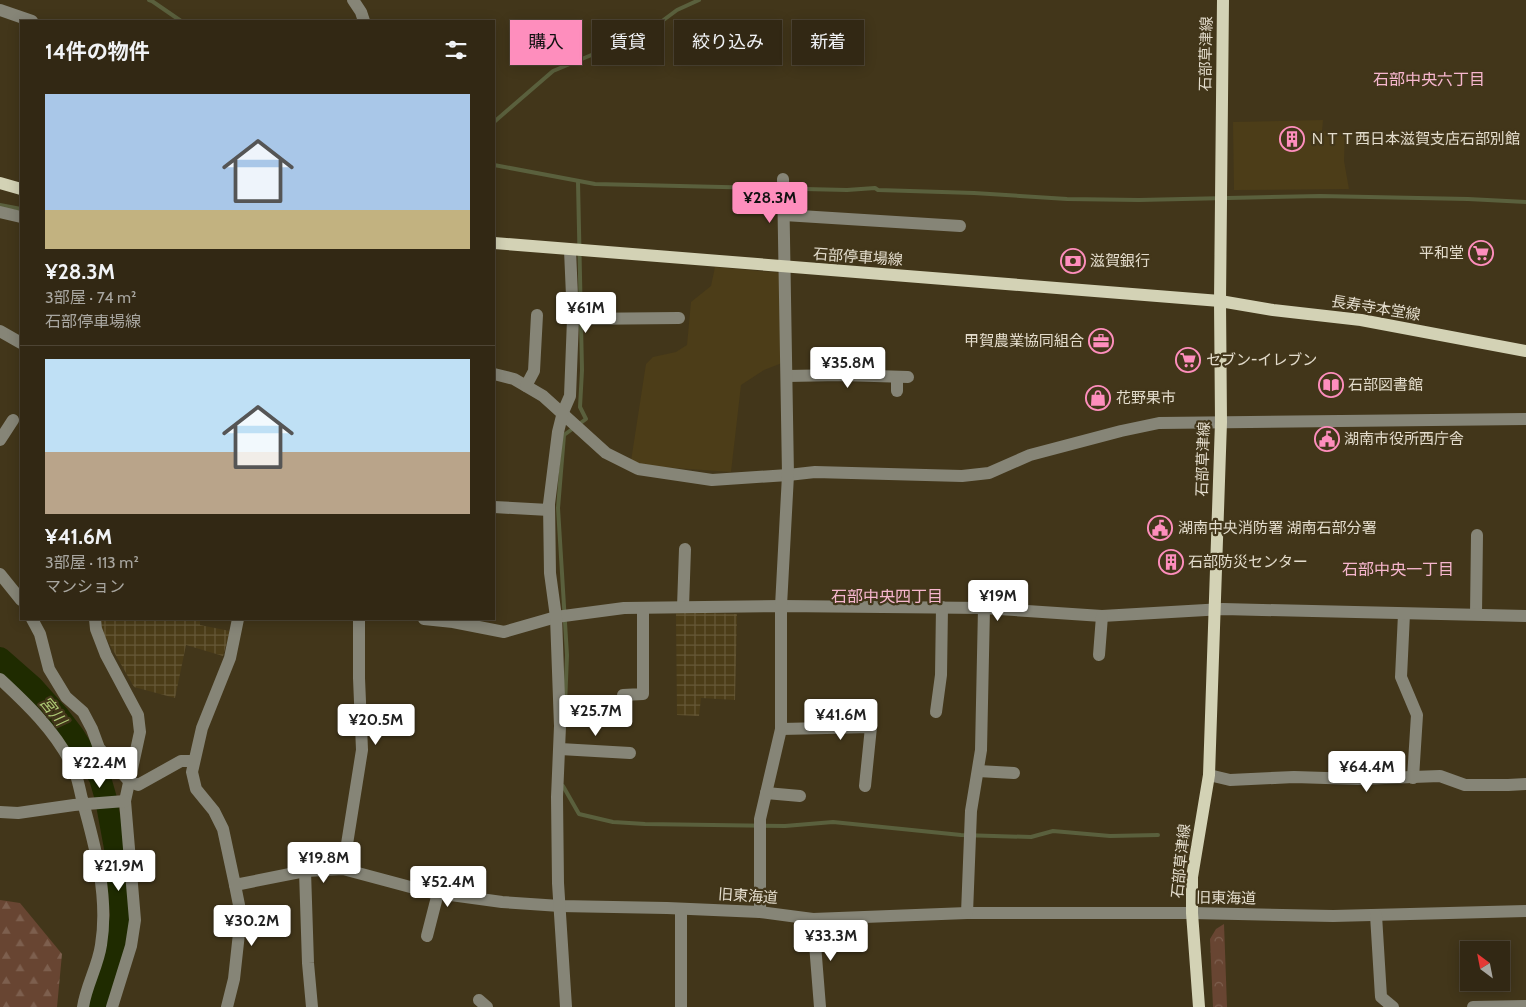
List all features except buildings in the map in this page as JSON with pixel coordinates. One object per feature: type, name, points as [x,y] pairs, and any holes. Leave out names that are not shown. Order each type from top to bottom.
[{"type":"main road","name":"石部草津線","points":[[1198,1007],[1192,913],[1192,877],[1209,775],[1221,422],[1220,301],[1223,0]]},
{"type":"main road","points":[[0,183],[20,189]]},
{"type":"main road","name":"石部停車場線","points":[[495,243],[785,268],[1220,301]]},
{"type":"main road","name":"長寿寺本堂線","points":[[1220,301],[1273,310],[1361,320],[1526,351]]},
{"type":"street","points":[[353,0],[364,20]]},
{"type":"street","points":[[0,10],[29,20]]},
{"type":"street","points":[[760,912],[760,819],[781,729],[781,606],[788,475],[783,179]]},
{"type":"street","points":[[0,212],[20,216]]},
{"type":"street","points":[[784,214],[960,226]]},
{"type":"street","points":[[566,1007],[560,906],[557,797],[560,726],[556,617],[550,573],[549,510],[558,432],[563,412],[570,396],[573,320],[570,250]]},
{"type":"street","points":[[526,386],[534,371],[538,315]]},
{"type":"street","points":[[573,320],[679,318]]},
{"type":"street","points":[[0,331],[20,342]]},
{"type":"street","points":[[495,374],[514,379],[543,396],[563,412],[606,453],[638,469],[712,480],[815,472],[962,476],[989,473],[1030,455],[1120,431],[1159,423],[1526,419]]},
{"type":"street","points":[[787,376],[903,377],[897,391]]},
{"type":"street","points":[[0,415],[17,421],[0,440]]},
{"type":"street","points":[[495,507],[549,510]]},
{"type":"street","points":[[1476,614],[1477,535]]},
{"type":"street","points":[[683,607],[685,549]]},
{"type":"street","points":[[2,580],[20,599]]},
{"type":"street","points":[[434,620],[504,632],[556,617],[624,608],[781,606],[984,608],[1102,616],[1214,609],[1526,616]]},
{"type":"street","points":[[936,712],[941,675],[942,607]]},
{"type":"street","points":[[623,696],[643,694],[643,608]]},
{"type":"street","points":[[967,914],[971,811],[981,750],[984,608]]},
{"type":"street","points":[[1404,614],[1401,677],[1417,715],[1413,778]]},
{"type":"street","points":[[1100,655],[1102,616]]},
{"type":"street","points":[[33,620],[40,634],[49,670],[66,697],[83,712],[92,729],[98,748],[130,782],[138,785],[181,761],[194,760]]},
{"type":"street","points":[[95,620],[96,629],[106,655],[138,715],[140,732],[130,782],[119,802],[136,920],[132,946],[112,1007]]},
{"type":"street","points":[[227,1007],[234,979],[241,915],[224,829],[214,811],[196,790],[192,772],[202,728],[230,658],[238,620]]},
{"type":"street","points":[[342,869],[362,750],[359,620]]},
{"type":"street","points":[[0,679],[38,715],[59,743],[72,764],[86,804],[100,878],[103,913],[101,946],[84,998],[83,1007]]},
{"type":"street","points":[[781,729],[871,727],[865,786]]},
{"type":"street","points":[[560,749],[630,753]]},
{"type":"street","points":[[978,771],[1014,773]]},
{"type":"street","points":[[1209,775],[1230,780],[1294,777],[1358,779],[1440,776],[1465,785],[1526,784]]},
{"type":"street","points":[[766,793],[800,796]]},
{"type":"street","points":[[0,812],[18,813],[86,804],[119,802]]},
{"type":"street","name":"旧東海道","points":[[235,885],[305,871],[342,869],[438,893],[502,902],[560,906],[760,912],[813,919],[967,914],[1192,913],[1333,916],[1526,911]]},
{"type":"street","points":[[305,871],[308,963],[312,1007]]},
{"type":"street","points":[[427,936],[438,893]]},
{"type":"street","points":[[681,909],[681,1007]]},
{"type":"street","points":[[1376,915],[1381,996],[1394,1007]]},
{"type":"street","points":[[813,919],[820,1007]]},
{"type":"street","points":[[1473,1007],[1526,1006]]},
{"type":"shaded area","points":[[1323,120],[1322,131],[1345,133],[1344,161],[1349,189],[1234,190],[1233,122]]},
{"type":"shaded area","points":[[715,267],[782,273],[782,363],[764,370],[741,385],[731,472],[647,466],[631,461],[646,364],[653,357],[676,352],[687,345],[691,302],[711,286]]},
{"type":"shaded area","points":[[676,612],[737,614],[735,700],[701,698],[699,716],[677,715]]},
{"type":"shaded area","points":[[101,620],[200,620],[200,625],[230,631],[223,656],[186,645],[175,698],[134,687],[102,631]]},
{"type":"green space","points":[[0,900],[20,903],[62,954],[57,1007],[0,1007]]},
{"type":"green space","points":[[1224,924],[1227,1007],[1213,1007],[1210,939],[1216,929]]},
{"type":"waterway","points":[[149,0],[180,20]]},
{"type":"waterway","points":[[495,121],[553,71],[601,51],[638,39],[677,10],[699,0]]},
{"type":"waterway","points":[[495,165],[595,184],[847,190],[875,188],[878,190],[974,193],[1067,199],[1139,200],[1320,196],[1526,202]]},
{"type":"waterway","points":[[565,706],[567,655],[558,508],[564,435],[586,419],[580,407],[582,370],[578,182]]},
{"type":"waterway","points":[[0,205],[20,209]]},
{"type":"waterway","name":"宮川","points":[[0,658],[33,687],[74,736],[100,778],[106,799],[115,848],[121,915],[117,944],[99,1007]]},
{"type":"waterway","points":[[563,786],[579,814],[613,822],[785,826],[833,822],[961,835],[1031,837],[1053,831],[1110,836],[1158,835]]},
{"type":"place","name":"ＮＴＴ西日本滋賀支店石部別館","points":[[1292,139]]},
{"type":"place","name":"平和堂","points":[[1481,253]]},
{"type":"place","name":"滋賀銀行","points":[[1073,261]]},
{"type":"place","name":"甲賀農業協同組合","points":[[1101,341]]},
{"type":"place","name":"セブン-イレブン","points":[[1188,360]]},
{"type":"place","name":"石部図書館","points":[[1331,385]]},
{"type":"place","name":"花野果市","points":[[1098,398]]},
{"type":"place","name":"湖南市役所西庁舎","points":[[1327,439]]},
{"type":"place","name":"湖南中央消防署 湖南石部分署","points":[[1160,528]]},
{"type":"place","name":"石部防災センター","points":[[1171,562]]},
{"type":"district","name":"石部中央六丁目","points":[[1429,79]]},
{"type":"district","name":"石部中央一丁目","points":[[1398,569]]},
{"type":"district","name":"石部中央四丁目","points":[[887,596]]}]
